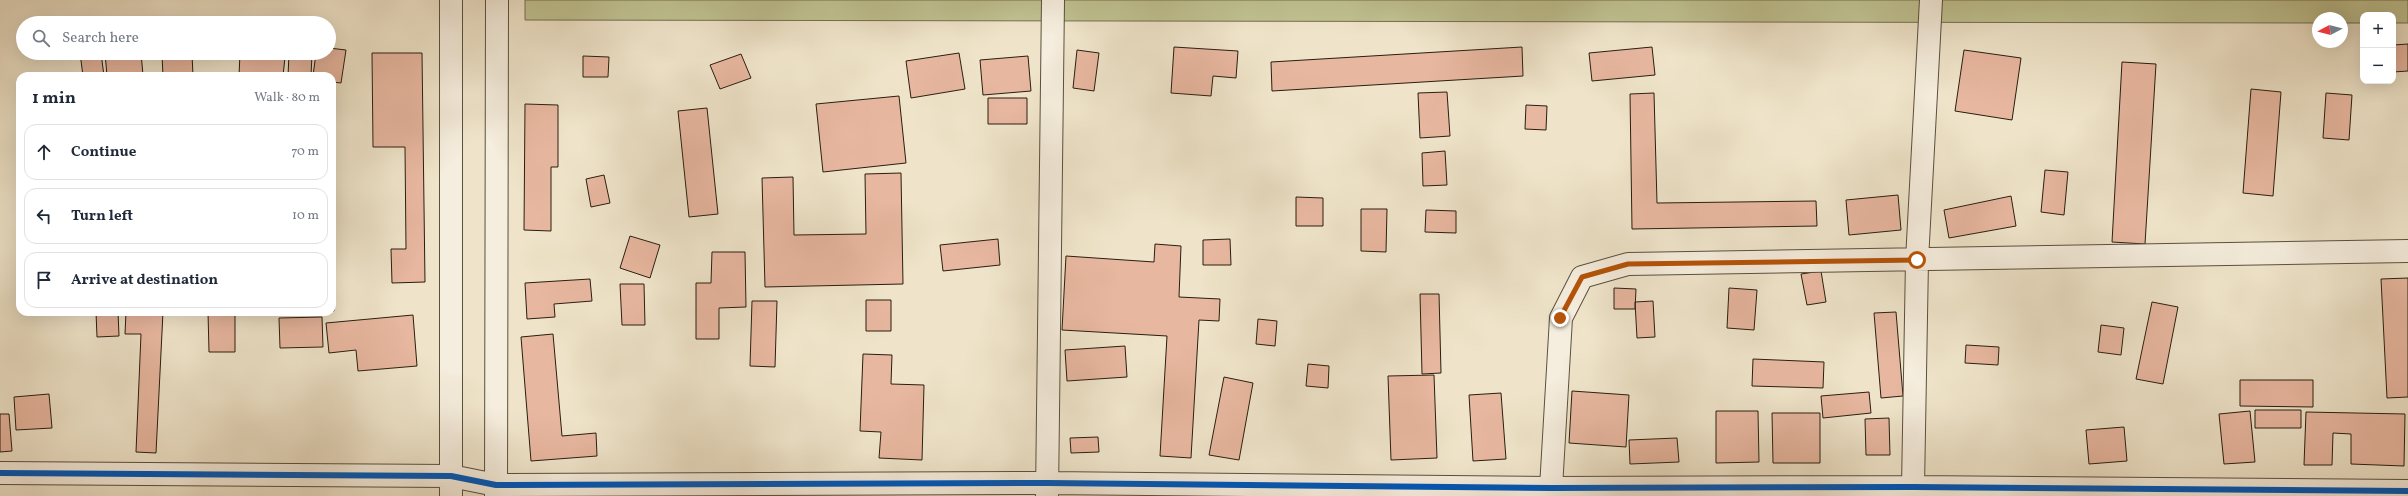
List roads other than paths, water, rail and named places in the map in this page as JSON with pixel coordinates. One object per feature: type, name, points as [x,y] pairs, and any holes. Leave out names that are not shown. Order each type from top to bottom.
[{"type":"street","points":[[450,486],[451,0]]},
{"type":"street","points":[[496,490],[497,0]]},
{"type":"street","points":[[1047,489],[1053,0]]},
{"type":"street","points":[[1913,487],[1917,260],[1931,0]]},
{"type":"street","points":[[1551,488],[1560,318],[1582,277],[1628,264],[2408,251]]},
{"type":"street","points":[[0,473],[450,486],[496,490],[1913,487],[2408,492]]}]
